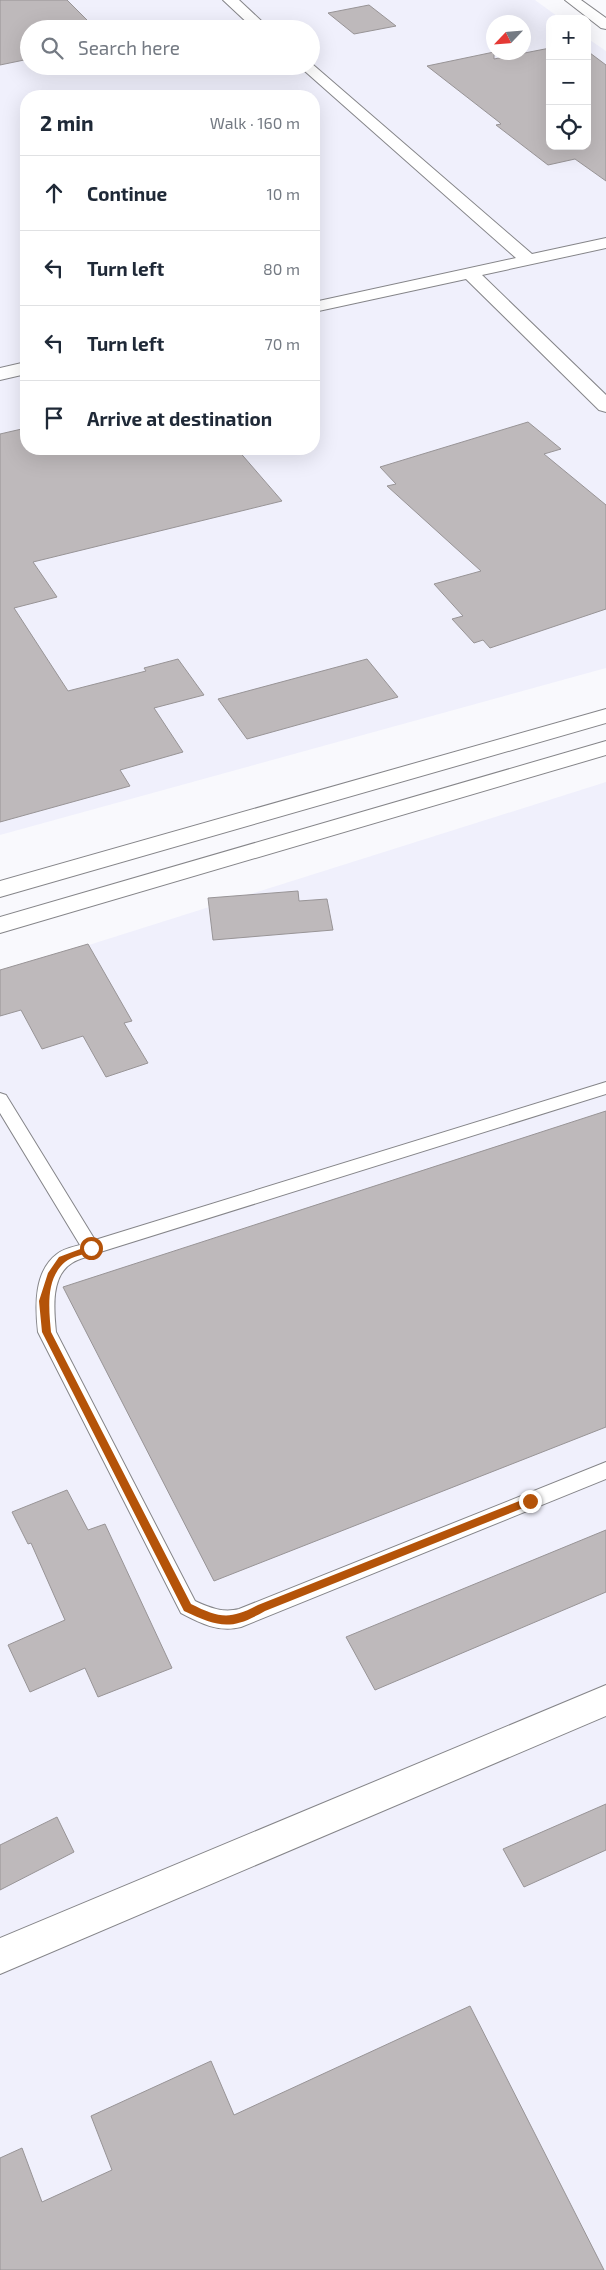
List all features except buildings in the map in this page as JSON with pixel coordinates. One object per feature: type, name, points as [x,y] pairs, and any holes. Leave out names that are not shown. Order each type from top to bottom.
[{"type":"street","points":[[230,0],[253,20]]},
{"type":"street","points":[[572,0],[606,25]]},
{"type":"street","points":[[316,75],[529,260]]},
{"type":"street","points":[[320,305],[606,243]]},
{"type":"street","points":[[470,273],[606,406]]},
{"type":"street","points":[[0,374],[20,369]]},
{"type":"street","points":[[0,890],[606,716]]},
{"type":"street","points":[[0,924],[606,748]]},
{"type":"street","points":[[0,1956],[606,1700]]},
{"type":"lane","points":[[606,1088],[91,1248],[62,1259],[51,1276],[44,1301],[47,1332],[188,1608],[214,1620],[242,1619],[262,1608],[606,1470]]},
{"type":"lane","points":[[0,1099],[91,1248]]},
{"type":"shaded area","points":[[0,0],[535,0],[556,15],[546,15],[546,150],[591,150],[591,41],[606,51],[606,668],[0,835]]},
{"type":"shaded area","points":[[606,782],[606,2270],[0,2270],[0,973]]},
{"type":"route","points":[[91,1248],[62,1259],[51,1276],[44,1301],[47,1332],[188,1608],[214,1620],[242,1619],[262,1608],[530,1501]]}]
